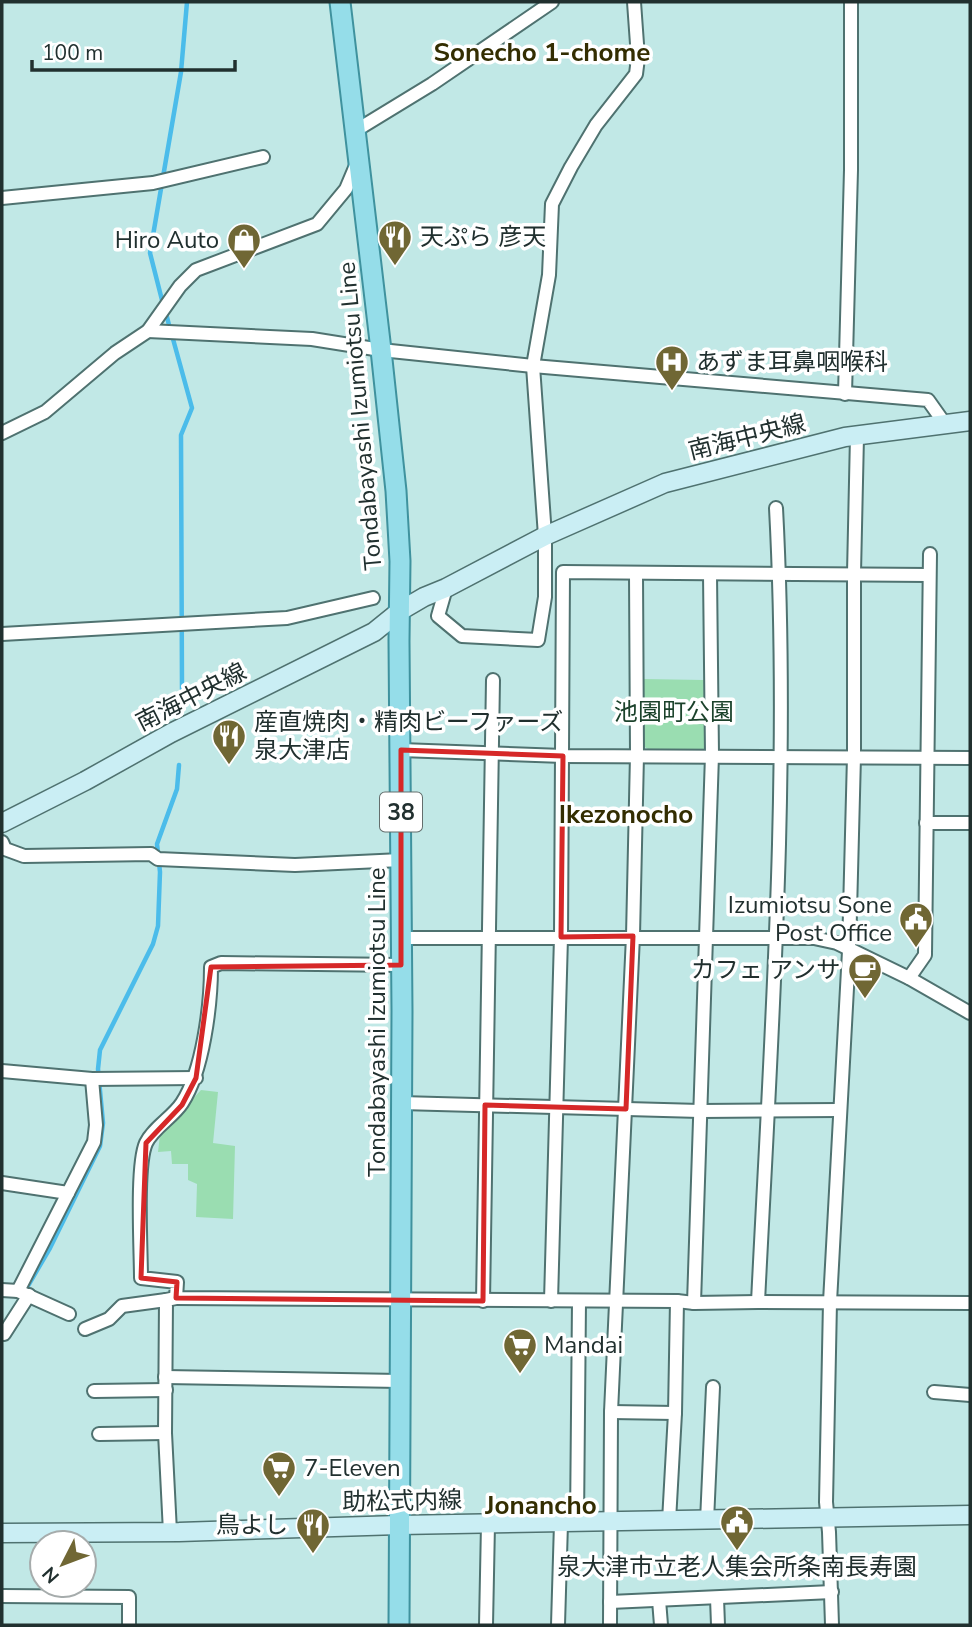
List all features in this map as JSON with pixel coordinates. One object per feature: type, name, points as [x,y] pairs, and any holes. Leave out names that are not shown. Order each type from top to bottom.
[{"type":"main road","name":"Tondabayashi Izumiotsu Line","points":[[340,2],[381,350],[396,491],[400,561],[399,1625]]},
{"type":"street","points":[[355,131],[432,84],[550,2]]},
{"type":"street","points":[[538,640],[545,597],[545,536],[533,366],[549,275],[552,204],[596,125],[636,74],[638,58],[634,2]]},
{"type":"street","points":[[845,394],[852,170],[851,2]]},
{"type":"street","points":[[2,198],[153,183],[263,158]]},
{"type":"street","points":[[2,433],[45,412],[115,353],[148,331],[180,286],[196,270],[317,224],[346,189],[357,163]]},
{"type":"street","points":[[148,331],[312,339],[381,350],[533,366],[928,400],[945,424]]},
{"type":"street","name":"南海中央線","points":[[2,823],[171,733],[374,632],[400,611],[424,597],[545,536],[665,483],[857,436],[970,421]]},
{"type":"street","points":[[832,1625],[828,1517],[825,1502],[830,1302],[849,951],[857,436]]},
{"type":"street","points":[[758,1302],[776,938],[779,575],[776,508]]},
{"type":"street","points":[[909,978],[925,955],[930,554]]},
{"type":"street","points":[[551,1301],[561,937],[563,572],[929,575]]},
{"type":"street","points":[[610,1625],[611,1412],[633,936],[637,755],[636,574]]},
{"type":"street","points":[[694,1303],[712,755],[710,574]]},
{"type":"street","points":[[446,588],[438,615],[462,636],[563,641]]},
{"type":"street","points":[[2,634],[287,618],[373,598]]},
{"type":"street","points":[[483,1301],[493,680]]},
{"type":"street","points":[[401,750],[563,756],[970,758]]},
{"type":"street","points":[[926,823],[970,823]]},
{"type":"street","points":[[2,842],[5,849],[23,856],[151,854],[161,859],[295,865],[401,860]]},
{"type":"street","points":[[400,938],[814,938],[837,943],[909,978],[970,1013]]},
{"type":"street","points":[[170,1532],[165,1377],[171,1299],[177,1282],[141,1278],[141,1170],[146,1143],[182,1105],[196,1078],[211,989],[211,967],[221,963],[401,965]]},
{"type":"street","points":[[2,1071],[96,1079],[196,1078]]},
{"type":"street","points":[[4,1334],[94,1142],[96,1079]]},
{"type":"street","points":[[401,1103],[700,1111],[839,1110]]},
{"type":"street","points":[[2,1183],[68,1193]]},
{"type":"street","points":[[2,1290],[24,1293],[69,1314]]},
{"type":"street","points":[[85,1329],[109,1319],[121,1306],[171,1299],[970,1303]]},
{"type":"street","points":[[558,1625],[569,1523],[579,1301]]},
{"type":"street","points":[[669,1521],[677,1301]]},
{"type":"street","points":[[165,1377],[400,1381]]},
{"type":"street","points":[[707,1521],[712,1387]]},
{"type":"street","points":[[94,1391],[166,1390]]},
{"type":"street","points":[[934,1392],[970,1395]]},
{"type":"street","points":[[611,1412],[675,1413]]},
{"type":"street","points":[[99,1434],[165,1433]]},
{"type":"street","name":"助松式内線","points":[[2,1533],[170,1532],[400,1525],[970,1515]]},
{"type":"street","points":[[485,1625],[488,1524]]},
{"type":"street","points":[[610,1602],[832,1592]]},
{"type":"street","points":[[2,1597],[128,1597],[129,1625]]},
{"type":"street","points":[[717,1598],[718,1625]]},
{"type":"street","points":[[659,1600],[661,1625]]},
{"type":"highlighted area","points":[[401,750],[563,756],[561,937],[633,936],[626,1109],[485,1105],[483,1301],[176,1298],[177,1282],[141,1278],[146,1143],[182,1105],[196,1078],[211,967],[401,965]]},
{"type":"green space","name":"池園町公園","points":[[643,679],[704,680],[707,744],[703,750],[648,749],[643,746]]},
{"type":"green space","points":[[201,1090],[218,1092],[213,1143],[235,1146],[233,1219],[196,1217],[197,1184],[188,1180],[188,1164],[172,1164],[171,1151],[158,1152],[160,1135]]},
{"type":"waterway","points":[[163,304],[150,253],[181,72],[187,2]]},
{"type":"waterway","points":[[167,317],[170,329]]},
{"type":"waterway","points":[[173,339],[192,408],[181,435],[182,689]]},
{"type":"waterway","points":[[25,1291],[50,1248],[100,1146],[103,1123],[98,1069],[100,1050],[153,944],[158,926],[160,872],[157,844],[177,789],[179,765]]},
{"type":"place","name":"天ぷら 彦天","points":[[395,267]]},
{"type":"place","name":"Hiro Auto","points":[[244,270]]},
{"type":"place","name":"あずま耳鼻咽喉科","points":[[672,392]]},
{"type":"place","name":"産直焼肉・精肉ビーファーズ 泉大津店","points":[[229,766]]},
{"type":"place","name":"Izumiotsu Sone Post Office","points":[[916,949]]},
{"type":"place","name":"カフェ アンサ","points":[[865,1000]]},
{"type":"place","name":"Mandai","points":[[520,1375]]},
{"type":"place","name":"7-Eleven","points":[[279,1498]]},
{"type":"place","name":"泉大津市立老人集会所条南長寿園","points":[[737,1552]]},
{"type":"place","name":"鳥よし","points":[[313,1555]]},
{"type":"district","name":"Sonecho 1-chome","points":[[542,52]]},
{"type":"district","name":"Ikezonocho","points":[[626,814]]},
{"type":"district","name":"Jonancho","points":[[541,1505]]}]
